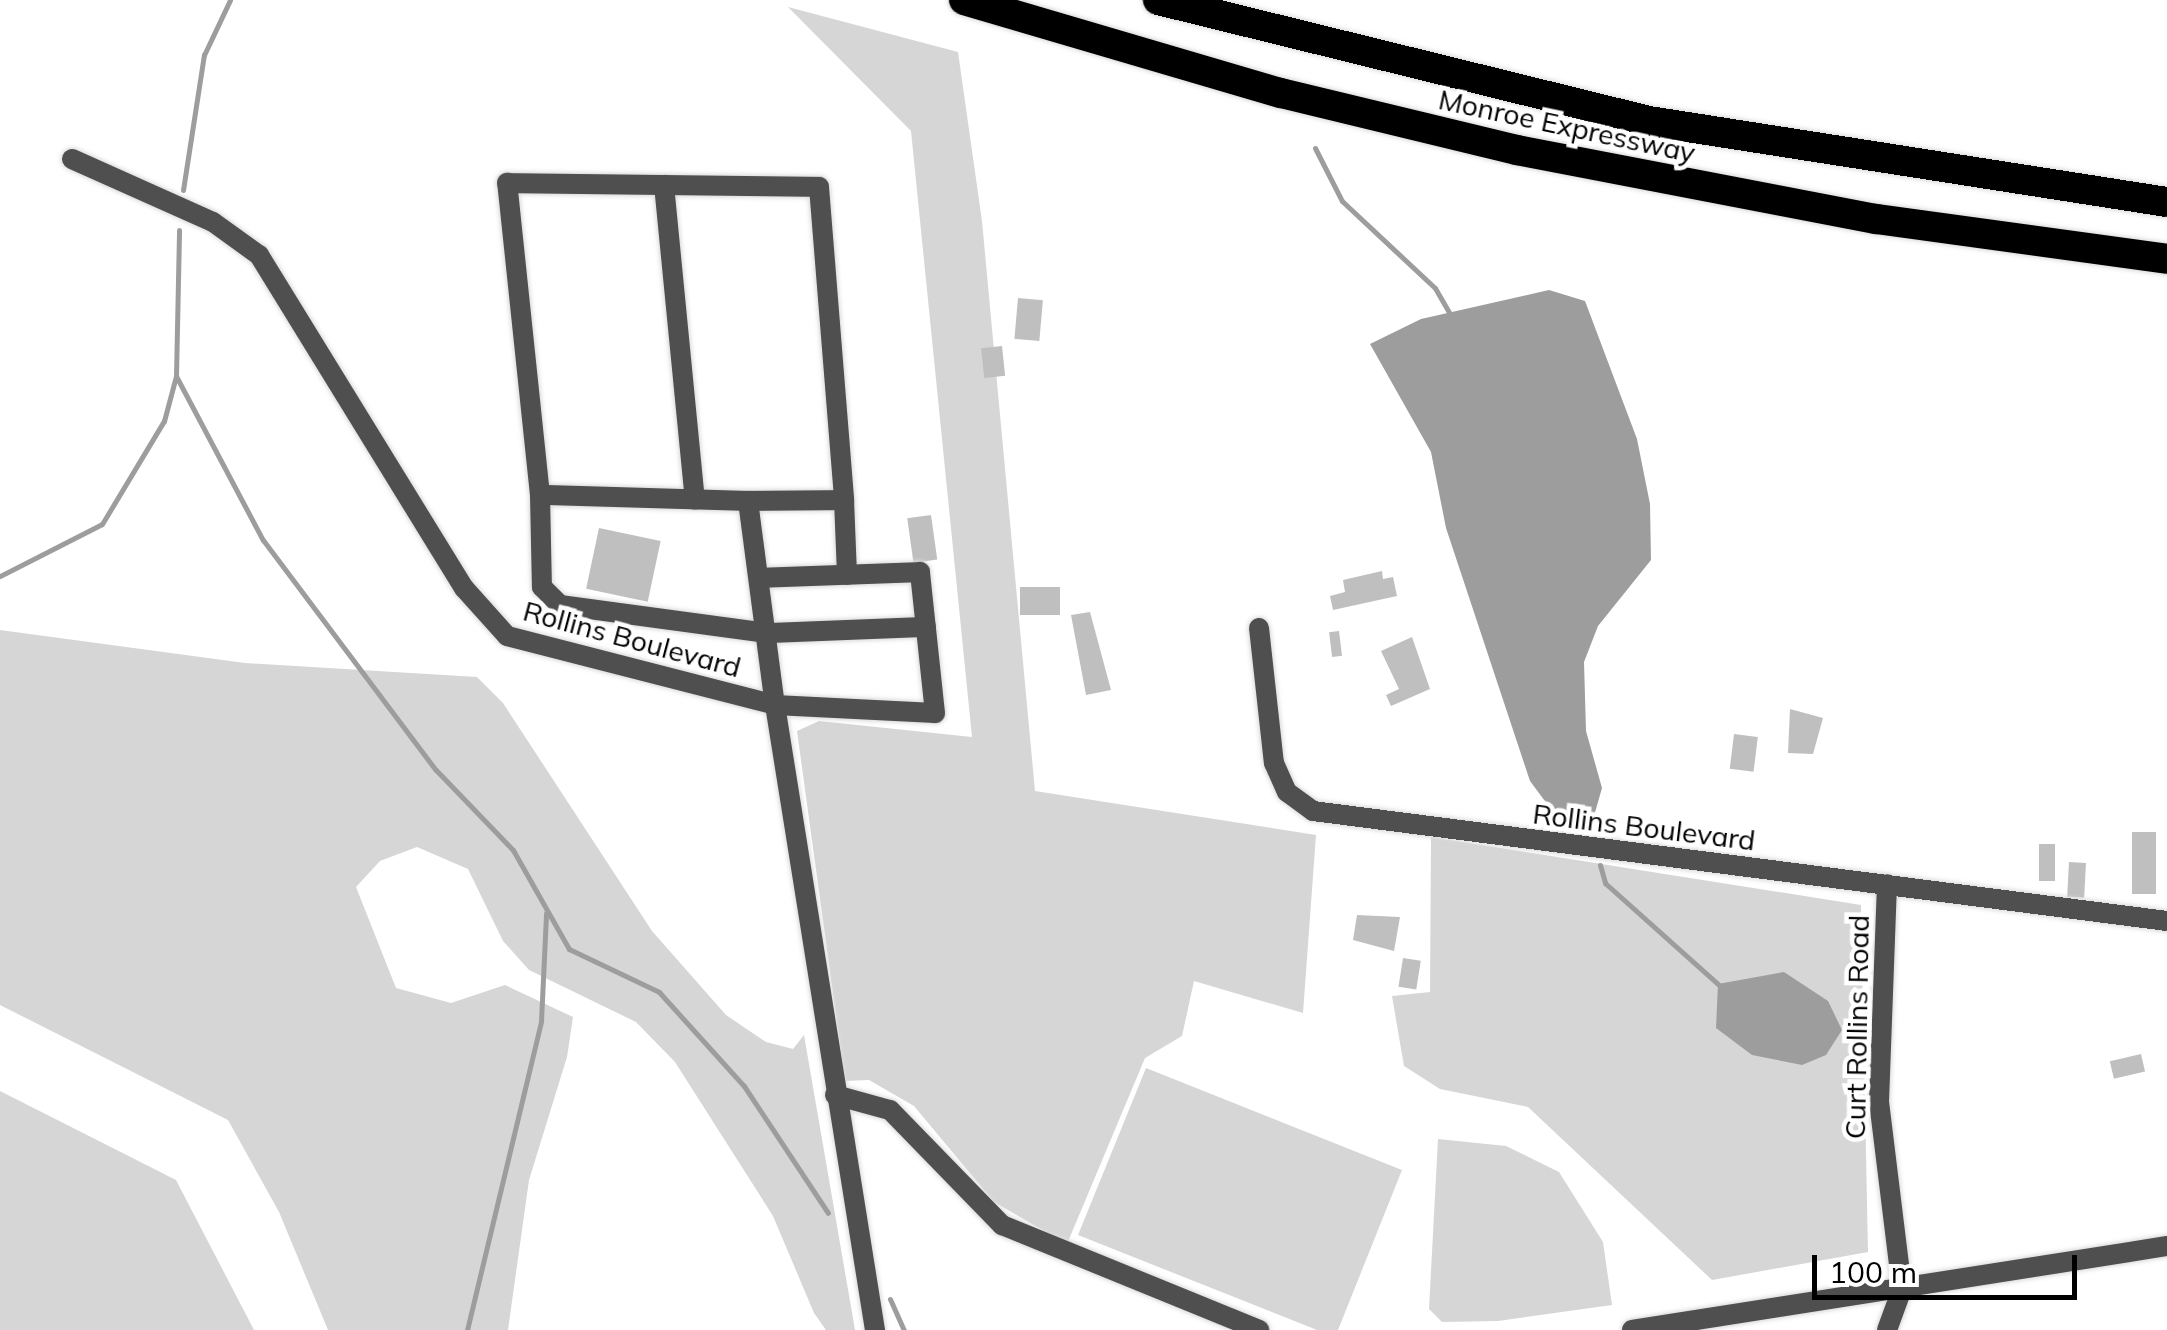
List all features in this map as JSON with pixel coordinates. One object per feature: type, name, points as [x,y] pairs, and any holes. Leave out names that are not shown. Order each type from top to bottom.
[{"type":"highway","name":"Monroe Expressway","points":[[964,0],[1281,93],[1551,158],[1876,219],[2167,258]]},
{"type":"highway","name":"Monroe Expressway","points":[[1158,0],[1649,121],[2167,202]]},
{"type":"street","name":"Rollins Boulevard","points":[[72,160],[214,222],[260,255],[464,588],[507,636],[775,705],[935,714],[926,627]]},
{"type":"street","points":[[758,578],[847,575],[920,572],[926,627],[766,633],[560,605],[542,587],[540,495],[507,184],[819,188],[847,575]]},
{"type":"street","points":[[664,185],[696,500]]},
{"type":"street","points":[[540,495],[844,500]]},
{"type":"street","points":[[748,501],[835,1095],[876,1330]]},
{"type":"street","name":"Rollins Boulevard","points":[[1260,628],[1274,764],[1286,792],[1312,811],[2167,921]]},
{"type":"street","name":"Curt Rollins Road","points":[[1887,884],[1880,1102],[1902,1289]]},
{"type":"street","points":[[835,1095],[890,1110],[1002,1224],[1259,1330]]},
{"type":"street","points":[[1632,1330],[1768,1320],[1902,1289],[2167,1246]]},
{"type":"street","points":[[1887,1330],[1902,1289]]},
{"type":"shaded area","points":[[788,7],[958,52],[982,221],[1035,791],[1316,835],[1303,1013],[1194,981],[1182,1036],[1145,1058],[1067,1244],[994,1202],[914,1106],[869,1080],[845,1081],[797,731],[819,721],[972,737],[911,131]]},
{"type":"shaded area","points":[[1549,290],[1585,301],[1637,439],[1650,504],[1651,560],[1598,626],[1584,662],[1586,731],[1602,788],[1590,830],[1556,816],[1530,781],[1446,528],[1431,452],[1370,344],[1421,319]]},
{"type":"shaded area","points":[[0,630],[245,663],[477,677],[503,703],[652,931],[726,1015],[766,1042],[793,1049],[804,1035],[855,1330],[826,1330],[814,1313],[773,1216],[675,1062],[636,1022],[529,970],[503,941],[468,869],[417,847],[380,861],[356,887],[396,988],[451,1003],[505,985],[573,1017],[567,1057],[529,1180],[508,1330],[328,1330],[279,1212],[228,1120],[0,1005]]},
{"type":"shaded area","points":[[1431,837],[1861,905],[1868,1252],[1712,1280],[1528,1107],[1440,1089],[1404,1066],[1392,996],[1430,992]]},
{"type":"shaded area","points":[[1784,972],[1828,1001],[1842,1030],[1826,1055],[1802,1065],[1752,1055],[1716,1028],[1718,984]]},
{"type":"shaded area","points":[[1146,1068],[1402,1170],[1338,1330],[1317,1330],[1078,1235]]},
{"type":"shaded area","points":[[0,1091],[176,1180],[254,1330],[0,1330]]},
{"type":"shaded area","points":[[1438,1139],[1506,1146],[1559,1172],[1603,1242],[1612,1305],[1498,1321],[1442,1322],[1429,1309]]},
{"type":"building","points":[[1018,298],[1043,300],[1039,341],[1014,339]]},
{"type":"building","points":[[1002,346],[1005,376],[984,378],[981,348]]},
{"type":"building","points":[[931,515],[937,560],[913,563],[907,518]]},
{"type":"building","points":[[599,528],[661,541],[648,602],[586,589]]},
{"type":"building","points":[[1382,571],[1383,579],[1393,577],[1397,596],[1333,610],[1330,596],[1345,592],[1343,580]]},
{"type":"building","points":[[1020,587],[1060,587],[1060,615],[1020,615]]},
{"type":"building","points":[[1090,612],[1111,690],[1086,695],[1071,615]]},
{"type":"building","points":[[1339,631],[1342,656],[1332,657],[1329,632]]},
{"type":"building","points":[[1412,637],[1430,689],[1391,706],[1386,695],[1399,689],[1381,651]]},
{"type":"building","points":[[1790,709],[1823,718],[1813,754],[1788,753]]},
{"type":"building","points":[[1734,734],[1758,737],[1754,772],[1730,769]]},
{"type":"building","points":[[2132,832],[2156,832],[2156,894],[2132,894]]},
{"type":"building","points":[[2039,844],[2055,844],[2055,881],[2039,881]]},
{"type":"building","points":[[2069,862],[2086,863],[2084,898],[2067,897]]},
{"type":"building","points":[[1357,915],[1400,917],[1394,951],[1353,940]]},
{"type":"building","points":[[1403,958],[1421,961],[1416,989],[1398,987]]},
{"type":"building","points":[[2141,1054],[2145,1072],[2114,1079],[2110,1061]]},
{"type":"waterway","points":[[183,190],[204,55],[230,0]]},
{"type":"waterway","points":[[1315,148],[1342,201],[1435,288],[1450,314]]},
{"type":"waterway","points":[[0,576],[102,524],[164,421],[176,376],[179,230]]},
{"type":"waterway","points":[[176,376],[263,540],[436,770],[513,850],[569,949],[659,992],[744,1086],[828,1213]]},
{"type":"waterway","points":[[1600,865],[1605,883],[1718,984]]},
{"type":"waterway","points":[[467,1330],[541,1021],[546,913]]},
{"type":"waterway","points":[[890,1299],[904,1330]]}]
